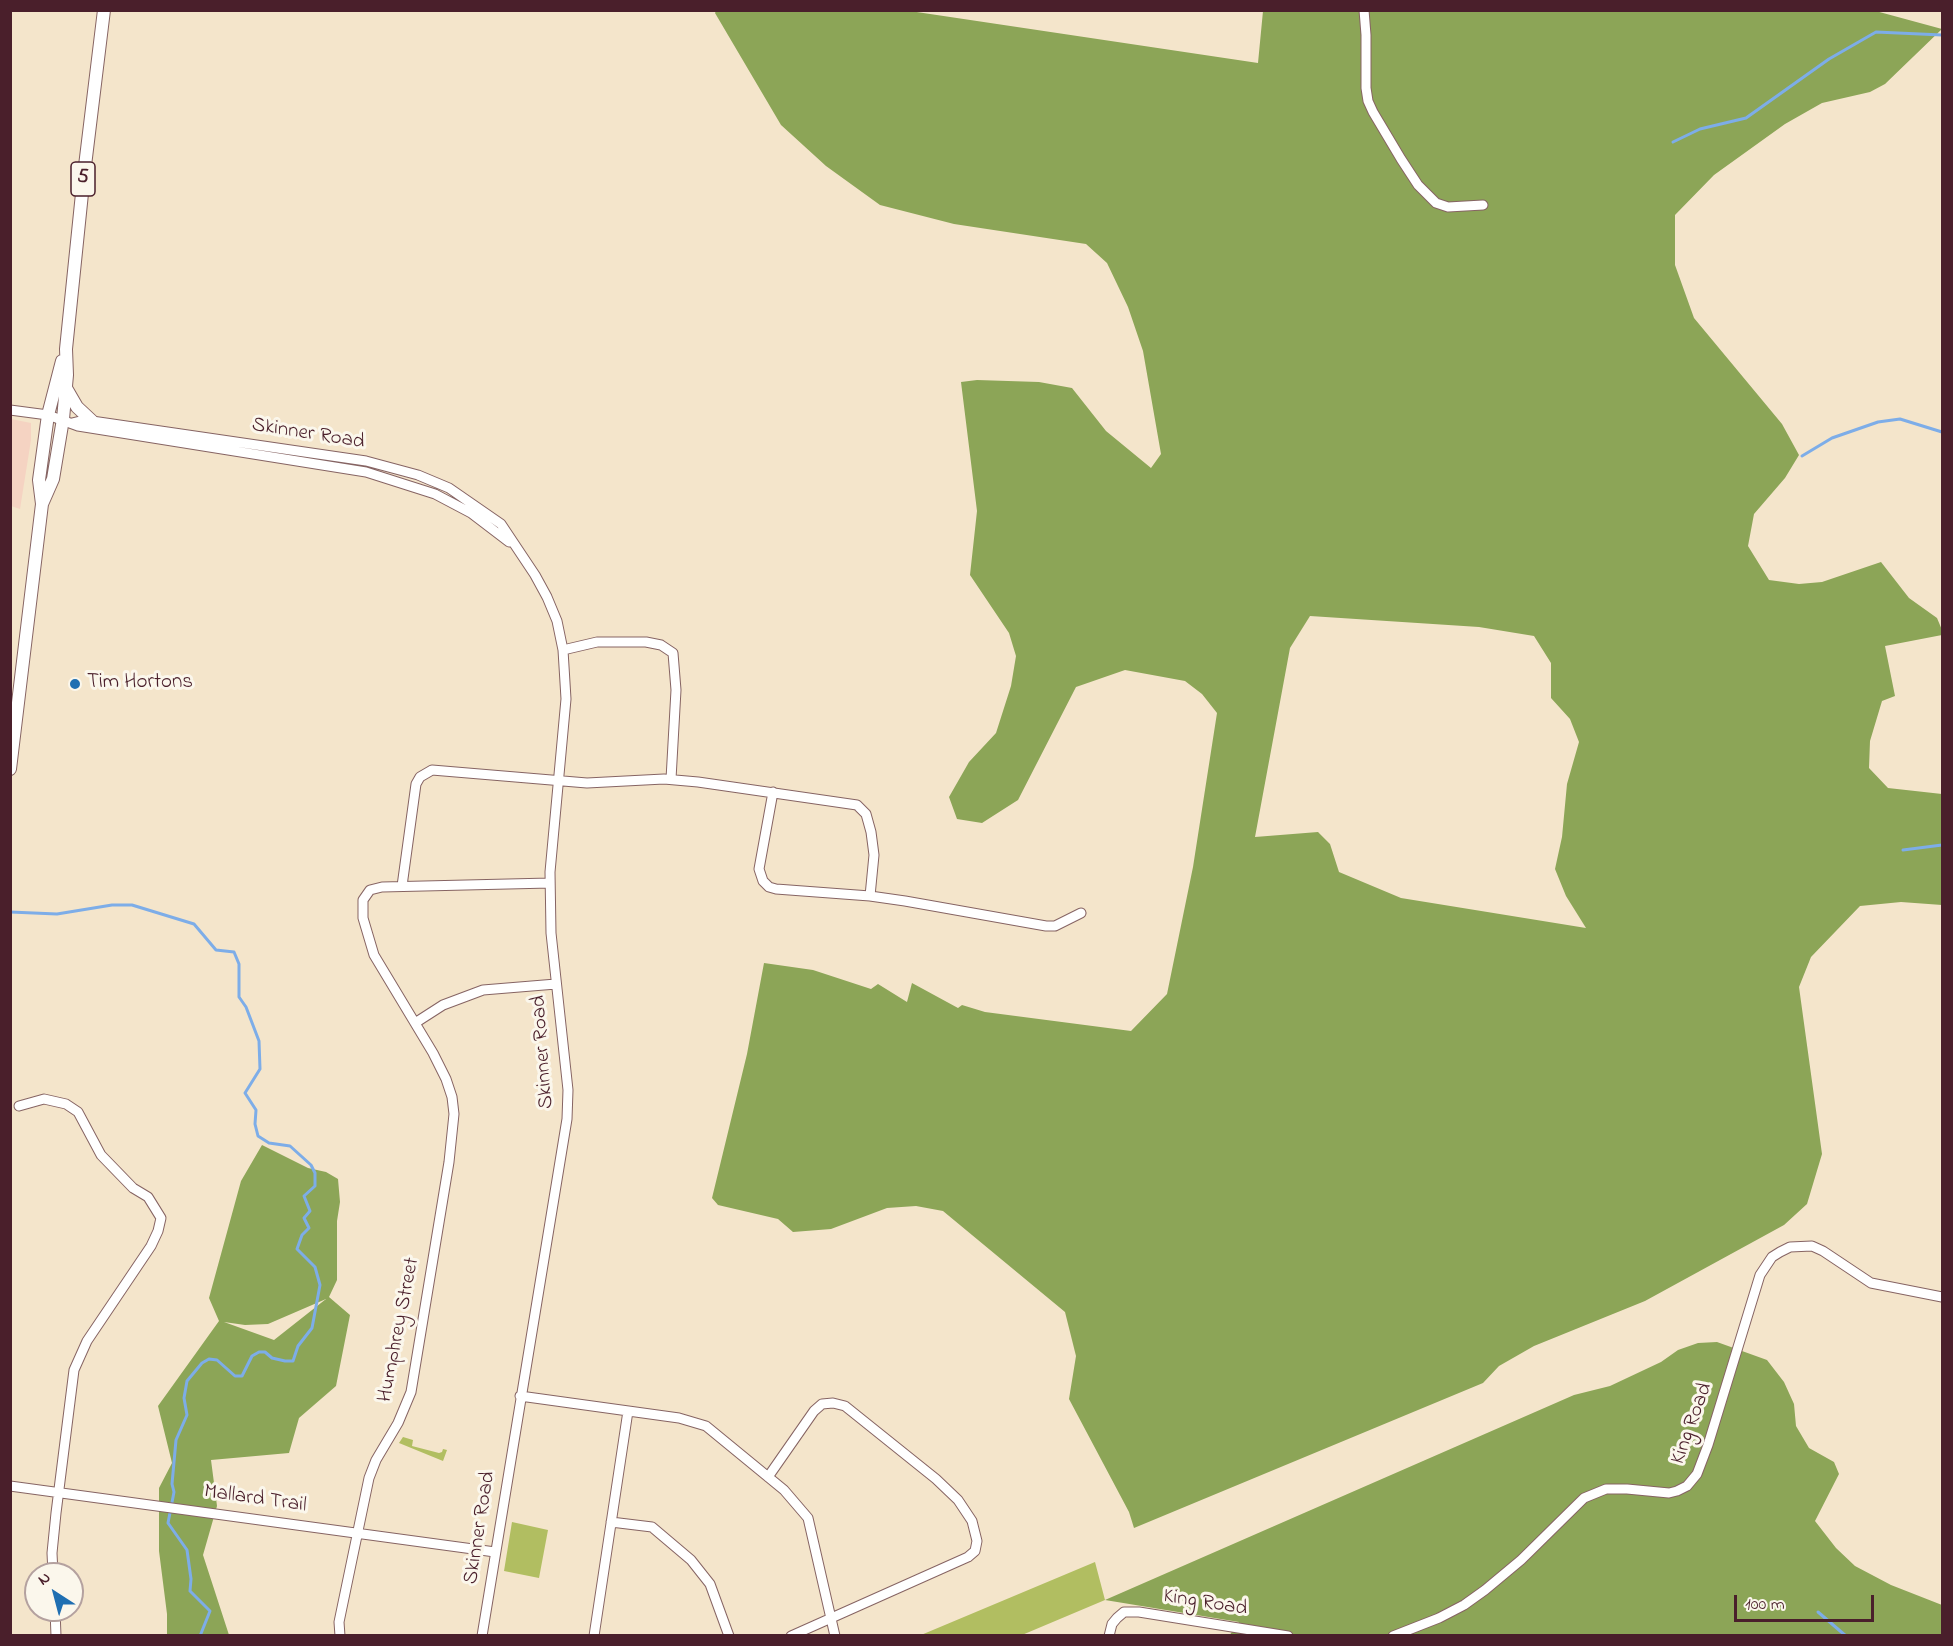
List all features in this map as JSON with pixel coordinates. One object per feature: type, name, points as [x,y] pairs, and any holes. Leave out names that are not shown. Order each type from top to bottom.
[{"type":"main road","name":"5","points":[[10,769],[42,504],[53,479],[68,421],[66,349],[104,10]]},
{"type":"main road","points":[[42,504],[39,480],[48,415],[66,349]]},
{"type":"main road","points":[[66,388],[77,407],[92,421]]},
{"type":"street","points":[[1364,10],[1368,101],[1401,159],[1426,196],[1436,203],[1448,207],[1483,205]]},
{"type":"street","points":[[10,410],[48,415],[68,421]]},
{"type":"street","name":"Skinner Road","points":[[68,421],[92,421],[366,461],[418,475],[449,488],[501,524],[535,575],[557,621],[563,650],[566,699],[550,883],[551,933],[568,1090],[567,1119],[482,1635]]},
{"type":"street","name":"Skinner Road","points":[[68,421],[78,426],[366,472],[435,494],[471,513],[513,545]]},
{"type":"street","points":[[563,650],[597,642],[646,642],[661,645],[673,653],[676,690],[671,779]]},
{"type":"street","points":[[550,883],[402,886],[416,784],[420,777],[432,770],[587,783],[671,779],[850,803],[862,809],[872,832],[874,855],[870,896]]},
{"type":"street","points":[[773,792],[759,869],[763,882],[776,890],[870,896],[1046,926],[1055,926],[1081,913]]},
{"type":"street","name":"Humphrey Street","points":[[340,1635],[339,1622],[371,1470],[398,1423],[411,1392],[454,1129],[452,1097],[446,1079],[374,955],[363,918],[363,900],[370,890],[402,886]]},
{"type":"street","points":[[415,1023],[443,1005],[483,990],[556,984]]},
{"type":"street","points":[[19,1106],[44,1099],[66,1104],[78,1112],[101,1155],[133,1188],[148,1197],[161,1218],[152,1246],[87,1341],[74,1370],[52,1562]]},
{"type":"street","name":"King Road","points":[[1393,1635],[1439,1618],[1464,1605],[1485,1590],[1521,1560],[1584,1498],[1606,1489],[1627,1488],[1669,1492],[1687,1486],[1697,1474],[1705,1451],[1760,1275],[1772,1257],[1780,1252],[1790,1247],[1812,1246],[1871,1283],[1942,1297]]},
{"type":"street","points":[[520,1396],[679,1418],[706,1426],[784,1490],[808,1518],[835,1635]]},
{"type":"street","points":[[768,1477],[814,1411],[822,1404],[833,1403],[845,1406],[936,1479],[958,1500],[972,1521],[977,1541],[975,1551],[968,1557],[791,1635]]},
{"type":"street","points":[[594,1635],[628,1411]]},
{"type":"street","name":"Mallard Trail","points":[[10,1486],[495,1552]]},
{"type":"street","points":[[611,1522],[652,1527],[691,1560],[710,1584],[729,1635]]},
{"type":"street","name":"King Road","points":[[1109,1635],[1112,1624],[1124,1612],[1139,1612],[1288,1635]]},
{"type":"shaded area","points":[[11,419],[31,423],[31,440],[20,509],[11,506]]},
{"type":"green space","points":[[1872,10],[1942,29],[1885,84],[1870,92],[1822,103],[1785,124],[1714,175],[1675,215],[1675,265],[1694,318],[1782,424],[1799,455],[1785,478],[1754,514],[1748,546],[1769,580],[1799,584],[1822,582],[1881,562],[1909,598],[1937,618],[1942,635],[1885,646],[1895,696],[1882,701],[1870,741],[1869,768],[1888,788],[1942,794],[1942,905],[1901,902],[1860,906],[1811,957],[1799,987],[1822,1154],[1807,1204],[1784,1225],[1645,1301],[1534,1346],[1499,1366],[1483,1383],[1134,1528],[1129,1512],[1069,1399],[1076,1356],[1065,1312],[943,1211],[916,1206],[887,1208],[831,1229],[793,1232],[778,1219],[718,1205],[712,1198],[747,1054],[764,963],[813,970],[871,989],[878,984],[907,1002],[912,983],[958,1008],[962,1005],[985,1012],[1131,1031],[1167,994],[1193,867],[1217,713],[1202,694],[1185,681],[1125,670],[1076,687],[1018,800],[982,823],[957,819],[949,797],[969,762],[996,733],[1011,686],[1016,656],[1009,633],[970,575],[977,511],[961,382],[977,380],[1039,382],[1072,388],[1106,431],[1151,468],[1161,454],[1143,351],[1128,307],[1107,263],[1086,244],[954,224],[880,205],[826,166],[781,125],[715,13],[716,11],[910,11],[1258,63],[1263,11]],"holes":[[[1310,616],[1479,627],[1534,636],[1551,663],[1551,698],[1570,719],[1579,742],[1567,784],[1562,837],[1555,869],[1566,896],[1586,928],[1401,898],[1339,872],[1330,844],[1318,832],[1255,837],[1290,648]]]},
{"type":"green space","points":[[262,1145],[308,1168],[326,1172],[338,1179],[340,1202],[337,1221],[337,1280],[329,1297],[350,1315],[336,1386],[299,1418],[289,1453],[211,1460],[217,1506],[203,1555],[229,1635],[167,1635],[167,1614],[159,1551],[159,1488],[172,1463],[158,1406],[219,1321],[209,1298],[241,1181]],"holes":[[[326,1299],[274,1340],[224,1322],[245,1325],[268,1324]]]},
{"type":"green space","points":[[1717,1342],[1767,1360],[1784,1382],[1794,1404],[1796,1426],[1809,1448],[1834,1462],[1839,1474],[1815,1521],[1836,1548],[1855,1566],[1891,1585],[1942,1605],[1942,1635],[1229,1636],[1239,1622],[1105,1600],[1574,1395],[1610,1386],[1661,1362],[1678,1350],[1698,1343]]},
{"type":"green space","points":[[403,1437],[413,1440],[412,1446],[439,1453],[443,1449],[447,1450],[443,1461],[399,1443]]},
{"type":"green space","points":[[512,1522],[548,1530],[539,1578],[504,1571]]},
{"type":"green space","points":[[1095,1562],[1105,1600],[1022,1635],[921,1635]]},
{"type":"waterway","points":[[1673,142],[1700,129],[1746,118],[1829,59],[1876,32],[1942,35]]},
{"type":"waterway","points":[[1802,456],[1832,438],[1878,422],[1900,419],[1942,432]]},
{"type":"waterway","points":[[1903,850],[1942,845]]},
{"type":"waterway","points":[[10,912],[57,914],[112,905],[132,905],[194,924],[216,950],[234,952],[239,964],[239,997],[246,1007],[259,1041],[260,1069],[245,1093],[256,1110],[255,1124],[258,1136],[269,1143],[290,1146],[311,1165],[315,1173],[315,1186],[304,1196],[310,1211],[304,1218],[309,1228],[302,1235],[297,1249],[315,1267],[320,1285],[312,1328],[298,1346],[293,1361],[272,1358],[265,1352],[259,1352],[252,1356],[242,1376],[235,1376],[217,1360],[209,1359],[202,1363],[187,1381],[184,1398],[187,1415],[176,1440],[172,1484],[174,1492],[168,1523],[187,1550],[191,1579],[190,1591],[210,1611],[200,1636]]},
{"type":"waterway","points":[[1818,1612],[1846,1636]]},
{"type":"place","name":"Tim Hortons","points":[[75,684]]}]
